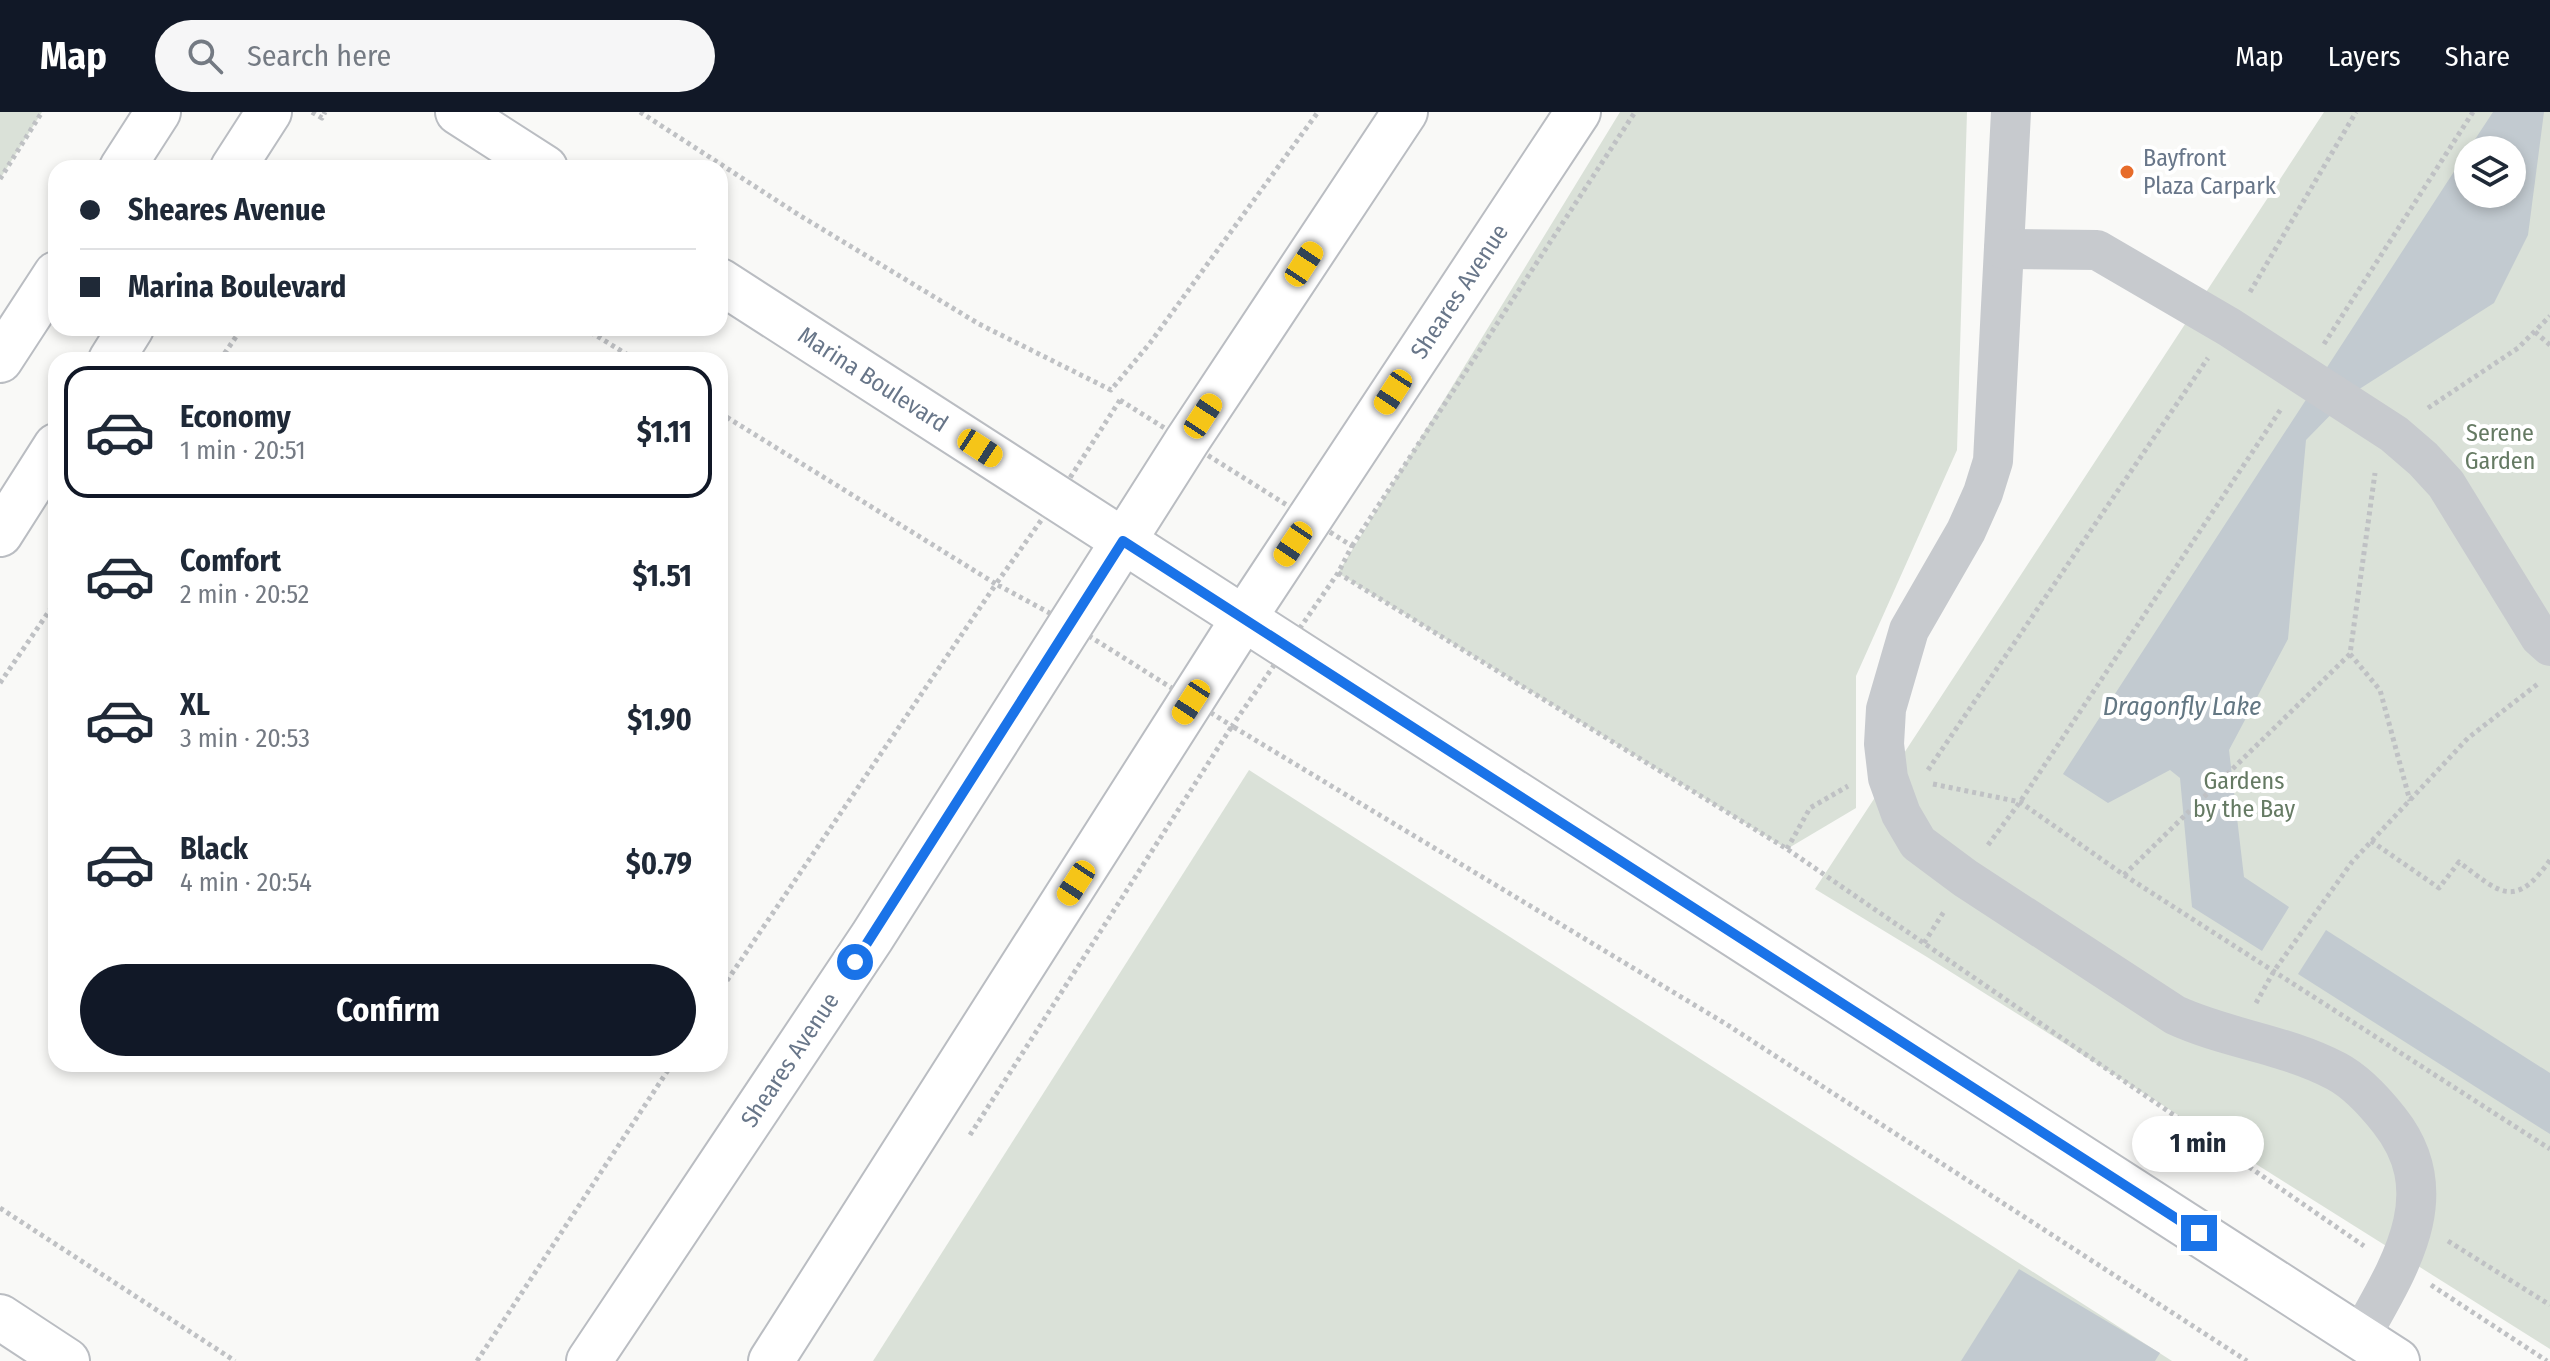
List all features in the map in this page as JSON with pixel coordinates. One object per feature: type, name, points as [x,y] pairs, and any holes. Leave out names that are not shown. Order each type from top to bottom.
[{"type":"main road","points":[[127,160],[158,112]]},
{"type":"main road","points":[[238,160],[269,112]]},
{"type":"main road","points":[[458,112],[533,160]]},
{"type":"main road","name":"Sheares Avenue","points":[[589,1361],[872,937],[1123,541],[1405,112]]},
{"type":"main road","name":"Sheares Avenue","points":[[771,1361],[1244,618],[1578,112]]},
{"type":"main road","points":[[0,360],[48,286]]},
{"type":"main road","name":"Marina Boulevard","points":[[728,286],[2397,1361]]},
{"type":"main road","points":[[0,534],[48,459]]},
{"type":"main road","points":[[0,1317],[67,1361]]},
{"type":"lane","points":[[2011,112],[1993,461],[1966,531],[1909,630],[1886,709],[1884,744],[1904,780],[1901,814],[1918,843],[1965,878],[2175,1015],[2201,1027],[2287,1051],[2337,1071],[2370,1096],[2403,1138],[2416,1182],[2416,1218],[2400,1265],[2360,1337]]},
{"type":"lane","points":[[2004,249],[2097,250],[2171,291],[2386,429],[2423,459],[2446,484],[2540,637],[2550,646]]},
{"type":"path","points":[[0,179],[42,112]]},
{"type":"path","points":[[312,112],[322,118],[325,112]]},
{"type":"path","points":[[640,112],[714,160]]},
{"type":"path","points":[[728,169],[979,324],[1111,390],[1150,343],[1318,112]]},
{"type":"path","points":[[1352,546],[1635,112]]},
{"type":"path","points":[[1904,780],[2229,327],[2356,112]]},
{"type":"path","points":[[1965,878],[2315,382],[2473,112]]},
{"type":"path","points":[[2124,875],[2350,654],[2376,465],[2386,429],[2415,417],[2518,348],[2550,316]]},
{"type":"path","points":[[2535,332],[2550,345]]},
{"type":"path","points":[[597,336],[623,352]]},
{"type":"path","points":[[728,418],[996,584],[728,979]]},
{"type":"path","points":[[1338,573],[1787,849],[2357,1242],[2400,1265],[2547,1361]]},
{"type":"path","points":[[0,683],[48,613]]},
{"type":"path","points":[[2350,654],[2380,690],[2410,801]]},
{"type":"path","points":[[2235,1038],[2274,971],[2352,862],[2468,738],[2550,674]]},
{"type":"path","points":[[969,1136],[1232,726],[1726,1024],[2247,1361]]},
{"type":"path","points":[[1787,849],[1810,808],[1856,782],[1904,780],[2020,802],[2124,875],[2550,1149]]},
{"type":"path","points":[[2371,841],[2439,888],[2459,862],[2494,888],[2519,892],[2535,882],[2550,860]]},
{"type":"path","points":[[477,1361],[667,1072]]},
{"type":"path","points":[[0,1208],[235,1361]]},
{"type":"path","points":[[2437,1235],[2550,1305]]},
{"type":"green space","points":[[0,112],[42,112],[0,179]]},
{"type":"green space","points":[[1620,112],[1967,112],[1957,450],[1856,676],[1856,808],[1787,849],[1338,573]]},
{"type":"green space","name":"Gardens by the Bay","points":[[2324,112],[2550,112],[2550,1349],[1815,889]]},
{"type":"green space","points":[[1249,770],[2172,1361],[873,1361]]},
{"type":"water","name":"Dragonfly Lake","points":[[2493,112],[2544,112],[2528,235],[2494,303],[2350,395],[2306,440],[2288,639],[2229,750],[2244,877],[2289,907],[2262,951],[2192,907],[2180,778],[2170,770],[2108,803],[2063,774],[2454,172],[2454,208],[2526,208],[2526,136],[2477,136]]},
{"type":"water","points":[[2326,930],[2550,1073],[2550,1134],[2298,974]]},
{"type":"water","points":[[2019,1269],[2160,1353],[2155,1361],[1961,1361]]},
{"type":"place","name":"Bayfront Plaza Carpark","points":[[2127,172]]},
{"type":"route","points":[[855,962],[1123,541],[2199,1233]]},
{"type":"park label","name":"Serene Garden","points":[[2500,447]]}]
